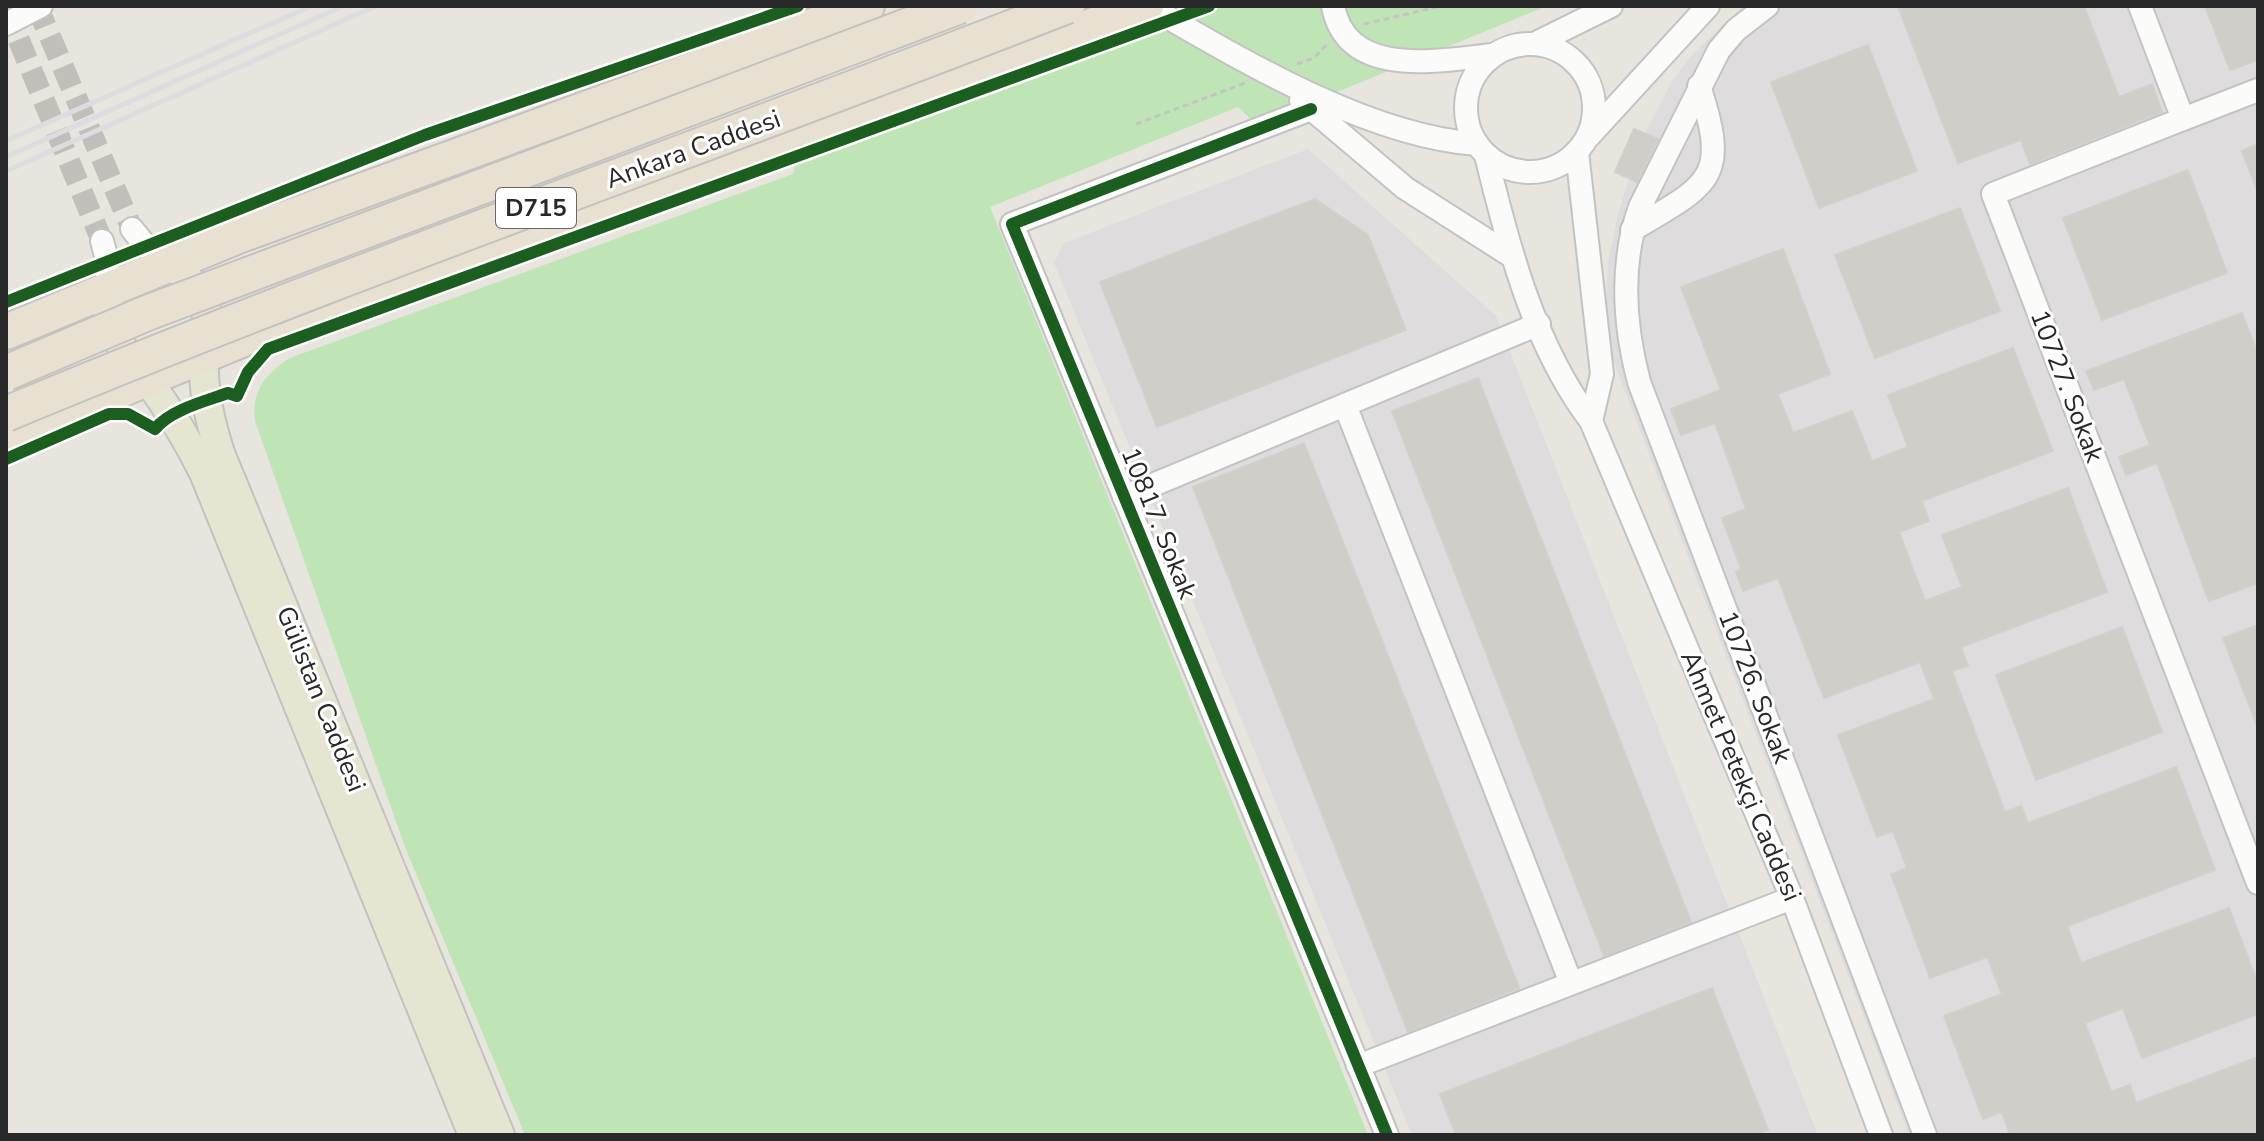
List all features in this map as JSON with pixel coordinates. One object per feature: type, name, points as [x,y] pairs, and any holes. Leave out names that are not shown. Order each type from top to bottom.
[{"type":"highway","points":[[6,332],[253,231],[867,6]]},
{"type":"highway","name":"Ankara Caddesi","points":[[6,373],[147,313],[960,6]]},
{"type":"highway","name":"Ankara Caddesi","points":[[6,414],[228,322],[801,110],[1067,6]]},
{"type":"highway","points":[[6,437],[285,322],[1147,6]]},
{"type":"main road","name":"Gülistan Caddesi","points":[[171,265],[192,281],[205,303],[209,336],[204,355],[207,400],[220,453],[500,1135]]},
{"type":"main road","name":"Gülistan Caddesi","points":[[107,289],[112,332],[125,355],[146,378],[183,433],[204,473],[473,1135]]},
{"type":"street","points":[[6,24],[41,6]]},
{"type":"street","points":[[1147,6],[1280,81],[1415,133],[1481,150],[1511,170],[1525,172],[1554,168],[1581,146],[1708,6]]},
{"type":"street","points":[[1333,6],[1341,32],[1377,57],[1429,61],[1493,55],[1520,44],[1534,44],[1562,52],[1583,72],[1590,85],[1594,113],[1581,146],[1602,374],[1591,421]]},
{"type":"street","points":[[1534,44],[1611,6]]},
{"type":"street","name":"10726. Sokak","points":[[1767,6],[1736,30],[1719,50],[1640,207],[1632,230],[1626,295],[1632,355],[1639,382],[1925,1135]]},
{"type":"street","points":[[2140,6],[2183,119],[2258,90]]},
{"type":"street","points":[[1481,150],[1470,132],[1465,104],[1474,76],[1493,55]]},
{"type":"street","points":[[1280,81],[1405,188],[1513,257]]},
{"type":"street","points":[[1632,230],[1682,200],[1702,184],[1713,167],[1715,143],[1699,86]]},
{"type":"street","name":"10817. Sokak","points":[[1311,109],[1012,224],[1387,1135]]},
{"type":"street","name":"10727. Sokak","points":[[2183,119],[1993,194],[2258,883]]},
{"type":"street","name":"Ahmet Petekçi Caddesi","points":[[1481,150],[1513,257],[1539,324],[1565,388],[1591,421],[1792,898],[1881,1135]]},
{"type":"street","points":[[132,229],[145,245],[171,265]]},
{"type":"street","points":[[102,241],[107,260],[107,289]]},
{"type":"street","points":[[1124,497],[1539,324]]},
{"type":"street","points":[[1345,405],[1571,983]]},
{"type":"street","points":[[1358,1066],[1792,898]]},
{"type":"shaded area","points":[[1743,6],[2258,6],[2258,1135],[1909,1135],[1610,352],[1606,304],[1608,262],[1618,214],[1641,141],[1671,83],[1690,57]]},
{"type":"shaded area","points":[[1308,149],[1496,316],[1818,1135],[1412,1135],[1054,263],[1064,243]]},
{"type":"green space","points":[[1223,6],[1547,6],[1269,120],[1253,121],[1238,107],[990,207],[1368,1135],[525,1135],[405,847],[255,421],[255,400],[262,384],[290,358],[793,174],[795,162]]},
{"type":"building","points":[[1898,6],[2084,6],[2119,97],[2152,84],[2162,112],[2030,164],[2021,140],[1958,163]]},
{"type":"building","points":[[2205,6],[2258,6],[2258,60],[2230,70]]},
{"type":"building","points":[[1868,45],[1917,171],[1819,208],[1771,82]]},
{"type":"building","points":[[1634,129],[1658,139],[1637,182],[1615,172]]},
{"type":"building","points":[[2258,144],[2258,190],[2257,190],[2242,151]]},
{"type":"building","points":[[2188,170],[2227,273],[2102,320],[2063,218]]},
{"type":"building","points":[[1315,199],[1368,235],[1406,330],[1157,427],[1100,282]]},
{"type":"building","points":[[1960,208],[2000,311],[1875,358],[1835,255]]},
{"type":"building","points":[[1783,249],[1830,374],[1778,394],[1793,433],[1852,411],[1872,461],[1908,447],[1888,395],[2013,348],[2053,451],[1922,501],[1929,521],[1899,532],[1925,601],[1962,587],[1942,535],[2068,488],[2107,592],[1961,647],[1968,666],[1952,671],[2005,812],[2021,806],[2028,823],[2176,767],[2215,870],[2067,926],[2081,963],[2229,908],[2258,984],[2258,1014],[2142,1058],[2123,1008],[2085,1023],[2111,1092],[2130,1085],[2136,1103],[2258,1057],[2258,1135],[2010,1135],[2002,1112],[1983,1119],[1944,1016],[2002,994],[1987,957],[1930,978],[1891,874],[1907,868],[1893,831],[1877,837],[1838,735],[1934,699],[1920,662],[1824,698],[1778,578],[1743,591],[1736,572],[1741,569],[1722,518],[1746,509],[1715,423],[1681,435],[1671,409],[1721,390],[1681,287]]},
{"type":"building","points":[[2242,313],[2258,354],[2258,583],[2209,601],[2157,463],[2126,475],[2119,457],[2150,445],[2124,379],[2094,390],[2086,371]]},
{"type":"building","points":[[1478,378],[1691,922],[1604,956],[1392,411]]},
{"type":"building","points":[[1304,443],[1519,988],[1408,1032],[1193,487]]},
{"type":"building","points":[[2258,625],[2258,725],[2257,725],[2223,638]]},
{"type":"building","points":[[2122,627],[2162,732],[2036,780],[1996,675]]},
{"type":"building","points":[[1712,988],[1768,1130],[1755,1135],[1456,1135],[1440,1094]]},
{"type":"tunnel","points":[[37,6],[132,229]]},
{"type":"tunnel","points":[[6,9],[102,241]]},
{"type":"railway","points":[[6,141],[311,6]]},
{"type":"railway","points":[[6,157],[343,6]]},
{"type":"railway","points":[[6,171],[376,6]]},
{"type":"cycle path","points":[[6,302],[425,135],[798,6]]},
{"type":"cycle path","points":[[6,459],[109,414],[128,414],[155,429],[170,416],[189,407],[228,393],[237,396],[248,372],[268,349],[1209,6]]},
{"type":"cycle path","points":[[1311,109],[1012,224],[1387,1135]]}]
